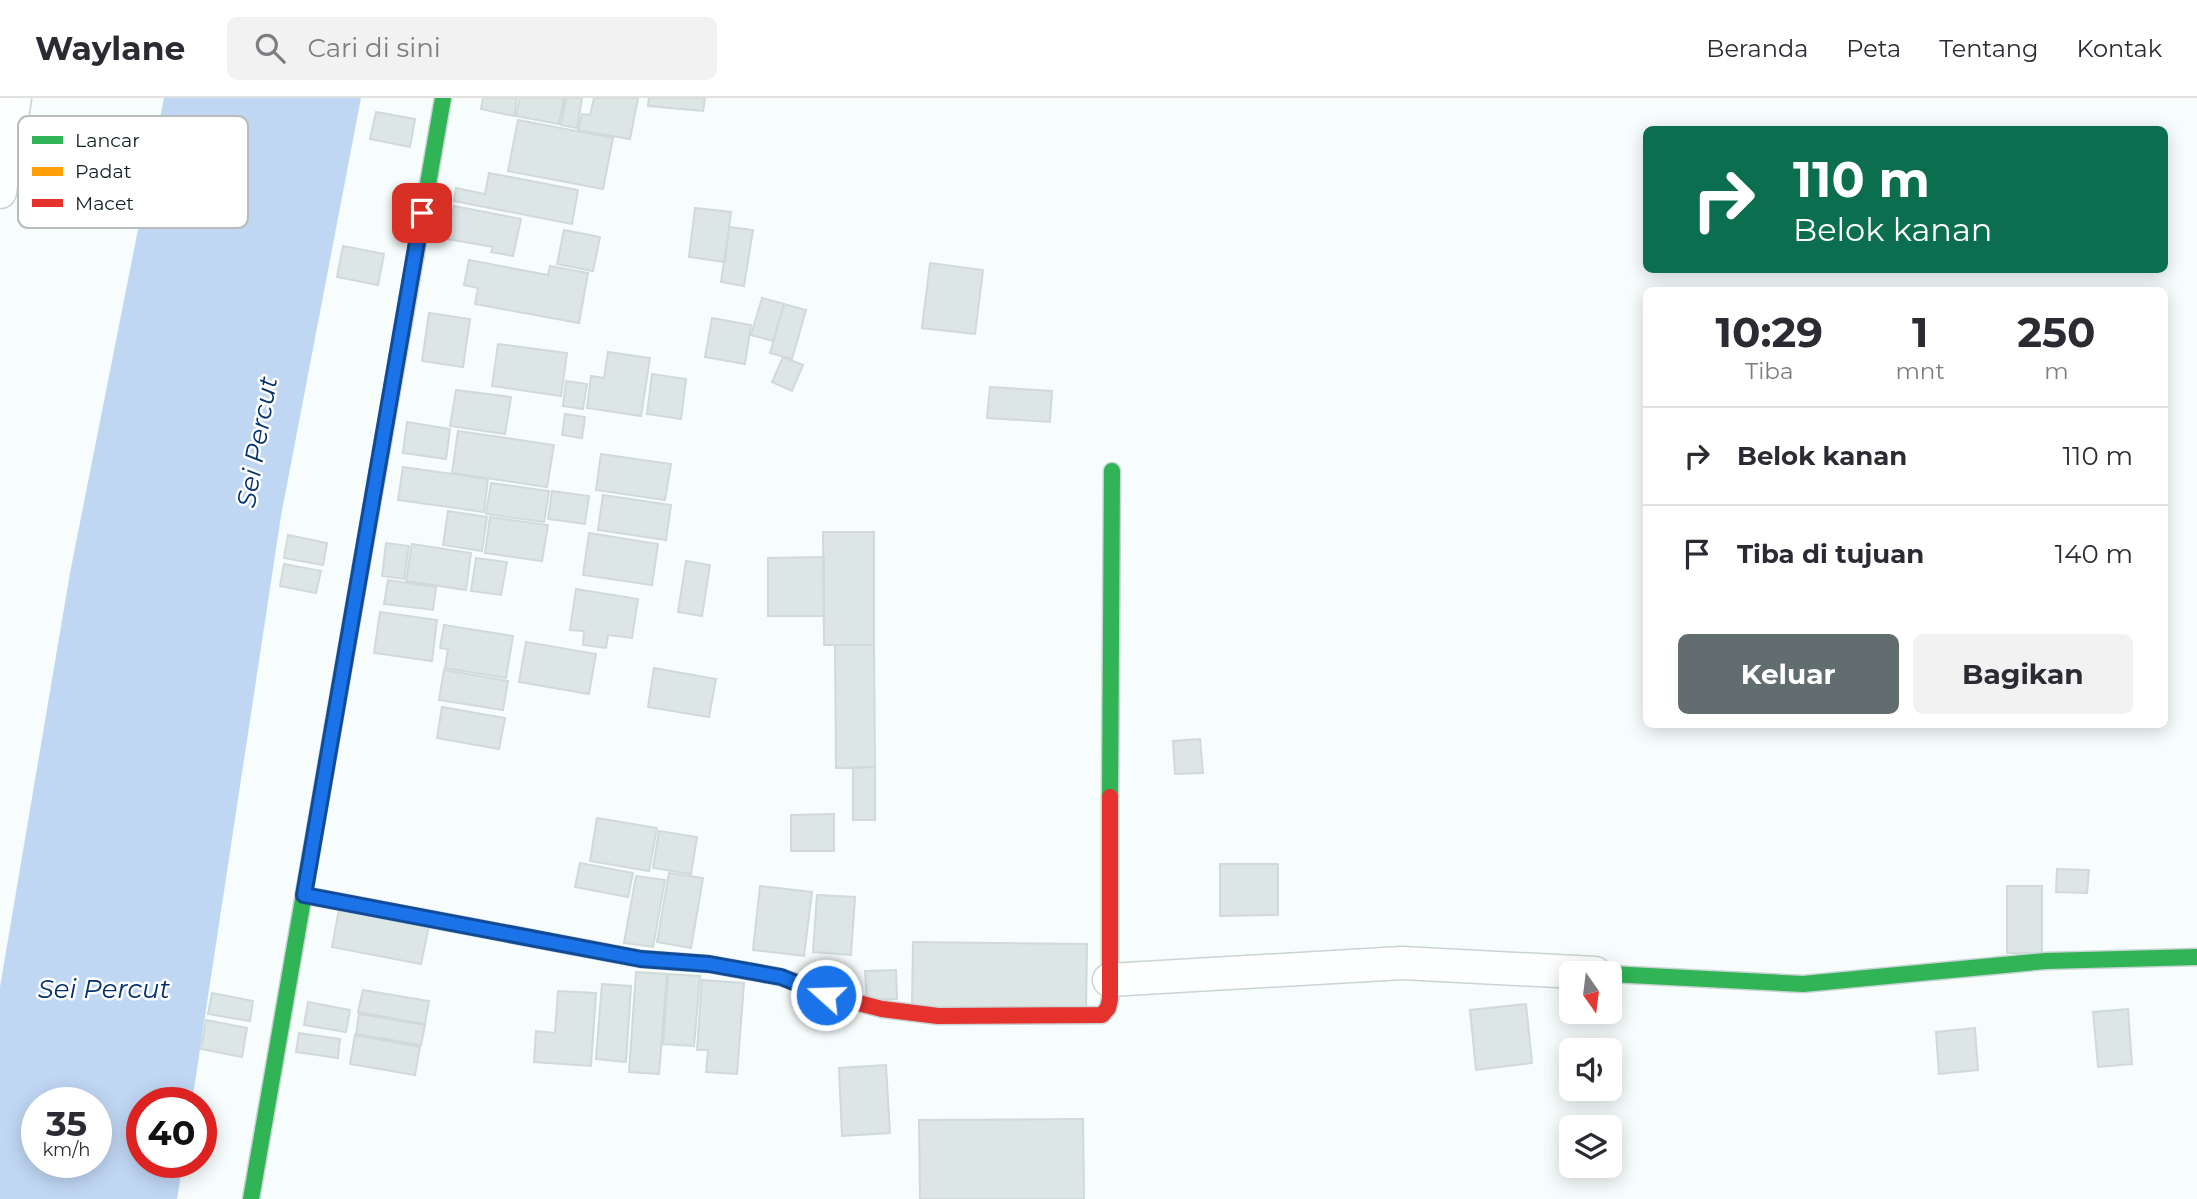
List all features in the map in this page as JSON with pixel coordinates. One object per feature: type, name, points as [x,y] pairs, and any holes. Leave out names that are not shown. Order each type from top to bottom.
[{"type":"street","points":[[0,192],[15,98]]},
{"type":"street","points":[[251,1199],[443,98]]},
{"type":"street","points":[[304,895],[641,959],[709,964],[781,977],[826,995],[882,1009],[937,1016],[1102,1016],[1111,1003],[1112,471]]},
{"type":"street","points":[[1622,975],[1803,984],[2046,961],[2197,957]]},
{"type":"street","points":[[1109,979],[1402,963],[1559,971]]},
{"type":"water","name":"Sei Percut","points":[[164,98],[361,98],[281,516],[194,1087],[126,1087],[126,1178],[180,1178],[177,1199],[0,1199],[0,987],[70,573],[138,228],[248,228],[248,116],[160,116]]},
{"type":"building","points":[[483,98],[517,98],[514,116],[481,109]]},
{"type":"building","points":[[520,98],[564,98],[559,124],[516,116]]},
{"type":"building","points":[[566,98],[582,98],[577,128],[561,125]]},
{"type":"building","points":[[594,98],[638,98],[630,139],[578,130],[582,114],[590,115]]},
{"type":"building","points":[[649,98],[705,98],[703,111],[648,106]]},
{"type":"building","points":[[376,112],[415,119],[410,147],[370,139]]},
{"type":"building","points":[[518,120],[613,138],[603,189],[508,171]]},
{"type":"building","points":[[489,173],[578,190],[572,224],[454,201],[456,188],[485,194]]},
{"type":"building","points":[[454,206],[521,219],[513,256],[491,252],[493,247],[447,239]]},
{"type":"building","points":[[695,208],[731,212],[725,262],[689,257]]},
{"type":"building","points":[[729,227],[753,230],[744,286],[721,282]]},
{"type":"building","points":[[564,230],[600,237],[593,271],[557,264]]},
{"type":"building","points":[[343,246],[384,254],[378,285],[337,277]]},
{"type":"building","points":[[469,260],[548,275],[550,266],[588,273],[579,323],[475,304],[478,288],[464,285]]},
{"type":"building","points":[[930,263],[983,270],[975,334],[922,328]]},
{"type":"building","points":[[762,298],[784,304],[773,341],[751,335]]},
{"type":"building","points":[[784,304],[806,310],[792,359],[770,353]]},
{"type":"building","points":[[429,313],[470,319],[463,367],[422,361]]},
{"type":"building","points":[[712,318],[751,325],[745,364],[705,357]]},
{"type":"building","points":[[498,344],[567,353],[561,396],[492,386]]},
{"type":"building","points":[[608,352],[650,358],[641,416],[587,408],[591,376],[604,378]]},
{"type":"building","points":[[783,357],[803,365],[792,391],[772,382]]},
{"type":"building","points":[[652,374],[686,379],[681,419],[647,414]]},
{"type":"building","points":[[566,381],[587,384],[583,409],[563,406]]},
{"type":"building","points":[[990,387],[1052,391],[1050,422],[987,418]]},
{"type":"building","points":[[456,390],[511,397],[505,434],[450,426]]},
{"type":"building","points":[[565,414],[585,417],[582,438],[562,435]]},
{"type":"building","points":[[407,422],[450,429],[446,459],[403,453]]},
{"type":"building","points":[[458,431],[554,445],[547,487],[452,473]]},
{"type":"building","points":[[601,454],[671,464],[665,500],[596,490]]},
{"type":"building","points":[[403,467],[488,479],[484,512],[398,500]]},
{"type":"building","points":[[491,483],[549,491],[544,522],[486,514]]},
{"type":"building","points":[[552,491],[589,496],[585,524],[548,519]]},
{"type":"building","points":[[603,495],[671,505],[666,540],[598,530]]},
{"type":"building","points":[[448,511],[487,517],[482,551],[443,545]]},
{"type":"building","points":[[490,517],[548,525],[542,561],[485,553]]},
{"type":"building","points":[[823,532],[874,532],[874,645],[824,645]]},
{"type":"building","points":[[589,533],[658,544],[652,585],[583,575]]},
{"type":"building","points":[[288,535],[327,543],[323,565],[284,558]]},
{"type":"building","points":[[386,543],[409,546],[404,579],[382,576]]},
{"type":"building","points":[[412,544],[471,553],[466,590],[406,581]]},
{"type":"building","points":[[824,557],[824,616],[768,616],[768,558]]},
{"type":"building","points":[[476,558],[507,562],[501,595],[471,591]]},
{"type":"building","points":[[686,561],[710,565],[702,616],[678,612]]},
{"type":"building","points":[[284,564],[321,571],[316,593],[280,586]]},
{"type":"building","points":[[388,580],[436,587],[433,610],[384,604]]},
{"type":"building","points":[[576,589],[638,599],[632,638],[608,635],[606,648],[583,645],[584,631],[570,630]]},
{"type":"building","points":[[380,612],[437,620],[432,661],[374,653]]},
{"type":"building","points":[[444,625],[513,636],[506,678],[445,668],[448,649],[440,648]]},
{"type":"building","points":[[526,642],[596,654],[589,694],[519,682]]},
{"type":"building","points":[[835,645],[874,645],[875,767],[836,768]]},
{"type":"building","points":[[654,668],[716,679],[709,717],[648,707]]},
{"type":"building","points":[[444,670],[508,681],[503,710],[439,700]]},
{"type":"building","points":[[442,707],[505,718],[499,749],[437,738]]},
{"type":"building","points":[[1200,739],[1203,773],[1175,774],[1173,741]]},
{"type":"building","points":[[875,767],[875,820],[853,820],[853,768]]},
{"type":"building","points":[[834,814],[834,851],[791,851],[791,815]]},
{"type":"building","points":[[597,818],[657,828],[649,871],[590,861]]},
{"type":"building","points":[[659,831],[697,837],[691,874],[653,868]]},
{"type":"building","points":[[580,863],[633,873],[628,897],[575,887]]},
{"type":"building","points":[[1220,864],[1278,864],[1278,915],[1220,916]]},
{"type":"building","points":[[2057,869],[2089,870],[2087,893],[2056,892]]},
{"type":"building","points":[[669,873],[703,878],[691,948],[657,942]]},
{"type":"building","points":[[636,876],[665,880],[653,947],[624,943]]},
{"type":"building","points":[[760,886],[812,892],[804,956],[753,950]]},
{"type":"building","points":[[2007,886],[2042,886],[2042,953],[2007,953]]},
{"type":"building","points":[[817,895],[855,897],[851,955],[813,952]]},
{"type":"building","points":[[339,909],[429,926],[421,964],[332,947]]},
{"type":"building","points":[[913,942],[1087,944],[1086,1010],[912,1007]]},
{"type":"building","points":[[896,970],[897,999],[867,1000],[865,971]]},
{"type":"building","points":[[636,972],[667,974],[659,1074],[629,1072]]},
{"type":"building","points":[[668,974],[700,976],[694,1046],[663,1044]]},
{"type":"building","points":[[702,980],[744,983],[737,1074],[706,1072],[708,1050],[697,1050]]},
{"type":"building","points":[[602,984],[631,986],[626,1062],[596,1059]]},
{"type":"building","points":[[363,990],[429,1001],[425,1024],[358,1012]]},
{"type":"building","points":[[558,991],[596,993],[591,1066],[534,1062],[536,1031],[555,1033]]},
{"type":"building","points":[[212,993],[253,1001],[250,1021],[208,1014]]},
{"type":"building","points":[[308,1002],[350,1010],[346,1032],[304,1025]]},
{"type":"building","points":[[1526,1004],[1532,1063],[1476,1070],[1470,1010]]},
{"type":"building","points":[[2128,1009],[2132,1064],[2098,1067],[2093,1012]]},
{"type":"building","points":[[359,1014],[425,1025],[421,1045],[356,1034]]},
{"type":"building","points":[[206,1020],[247,1028],[242,1057],[201,1049]]},
{"type":"building","points":[[1975,1028],[1978,1070],[1939,1074],[1936,1032]]},
{"type":"building","points":[[299,1033],[340,1039],[338,1058],[296,1052]]},
{"type":"building","points":[[355,1035],[420,1047],[415,1075],[350,1064]]},
{"type":"building","points":[[886,1065],[890,1133],[842,1136],[839,1068]]},
{"type":"building","points":[[1083,1119],[1084,1199],[920,1199],[919,1120]]},
{"type":"traffic: fast","points":[[421,224],[443,98]]},
{"type":"traffic: fast","points":[[1110,797],[1112,471]]},
{"type":"traffic: fast","points":[[251,1199],[334,721]]},
{"type":"traffic: fast","points":[[304,895],[641,959],[709,964],[781,977],[839,998]]},
{"type":"traffic: fast","points":[[1622,975],[1803,984],[2046,961],[2197,957]]},
{"type":"traffic: slow","points":[[334,721],[421,224]]},
{"type":"traffic: jam","points":[[839,998],[882,1009],[938,1016],[1102,1015],[1108,1008],[1110,999],[1110,797]]},
{"type":"route","points":[[422,213],[304,895],[641,959],[709,964],[781,977],[826,995]]}]
